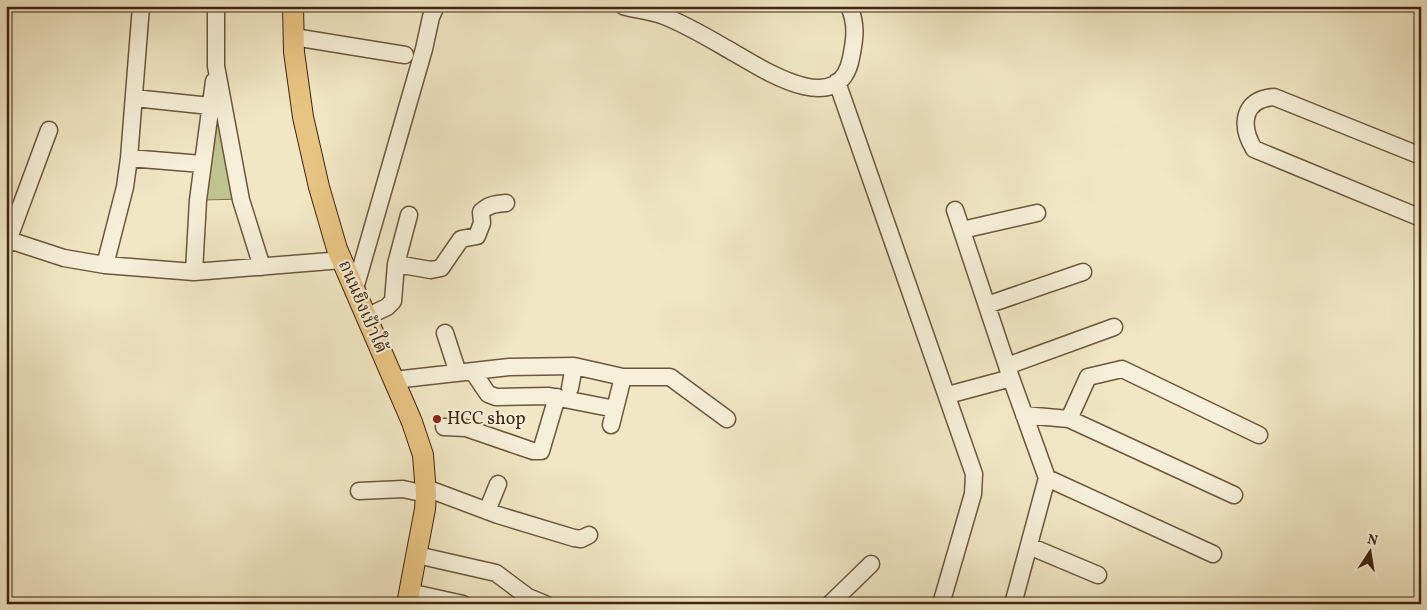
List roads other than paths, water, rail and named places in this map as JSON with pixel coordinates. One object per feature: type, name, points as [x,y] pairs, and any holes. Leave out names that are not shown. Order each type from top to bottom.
[{"type":"main road","name":"ถนนยิงเป้าใต้","points":[[293,6],[294,37],[303,117],[310,154],[342,260],[354,292],[394,380],[424,455],[426,491],[417,555],[408,598]]},
{"type":"street","points":[[105,265],[129,158],[141,6]]},
{"type":"street","points":[[194,272],[198,200],[216,66],[216,6]]},
{"type":"street","points":[[354,292],[436,6]]},
{"type":"street","points":[[624,6],[640,8],[664,16],[785,82],[820,88],[838,82],[846,74],[856,36],[855,20],[849,6]]},
{"type":"street","points":[[294,37],[404,55]]},
{"type":"street","points":[[216,66],[242,200],[262,267]]},
{"type":"street","points":[[838,82],[948,394],[974,474],[975,483],[941,604]]},
{"type":"street","points":[[1421,156],[1274,97],[1263,98],[1255,102],[1249,109],[1245,124],[1247,137],[1254,149],[1421,218]]},
{"type":"street","points":[[134,98],[210,106]]},
{"type":"street","points":[[49,130],[7,241],[64,258],[105,265],[194,272],[342,260]]},
{"type":"street","points":[[129,158],[202,164]]},
{"type":"street","points":[[396,264],[431,270],[441,268],[461,239],[478,236],[482,223],[481,212],[493,204],[506,203]]},
{"type":"street","points":[[955,210],[1009,372],[1047,478],[1013,604]]},
{"type":"street","points":[[366,316],[387,307],[392,301],[396,264],[409,214]]},
{"type":"street","points":[[962,230],[1036,214]]},
{"type":"street","points":[[987,305],[1083,272]]},
{"type":"street","points":[[948,394],[1009,372],[1114,327]]},
{"type":"street","points":[[445,334],[466,372],[488,394],[496,397],[563,392],[613,417],[623,377]]},
{"type":"street","points":[[394,380],[545,365],[574,366],[623,377],[670,377],[727,419]]},
{"type":"street","points":[[444,427],[466,428],[533,451],[541,451],[574,366]]},
{"type":"street","points":[[1069,419],[1088,377],[1122,368],[1259,435]]},
{"type":"street","points":[[1024,415],[1069,419],[1234,495]]},
{"type":"street","points":[[1047,478],[1213,554]]},
{"type":"street","points":[[487,511],[498,484]]},
{"type":"street","points":[[359,491],[403,489],[426,491],[574,538],[581,539],[590,535]]},
{"type":"street","points":[[1029,546],[1098,575]]},
{"type":"street","points":[[417,555],[496,573],[528,597],[545,604]]},
{"type":"street","points":[[830,604],[871,564]]},
{"type":"street","points":[[408,598],[463,604]]},
{"type":"place","name":"HCC shop","points":[[437,419]]}]
